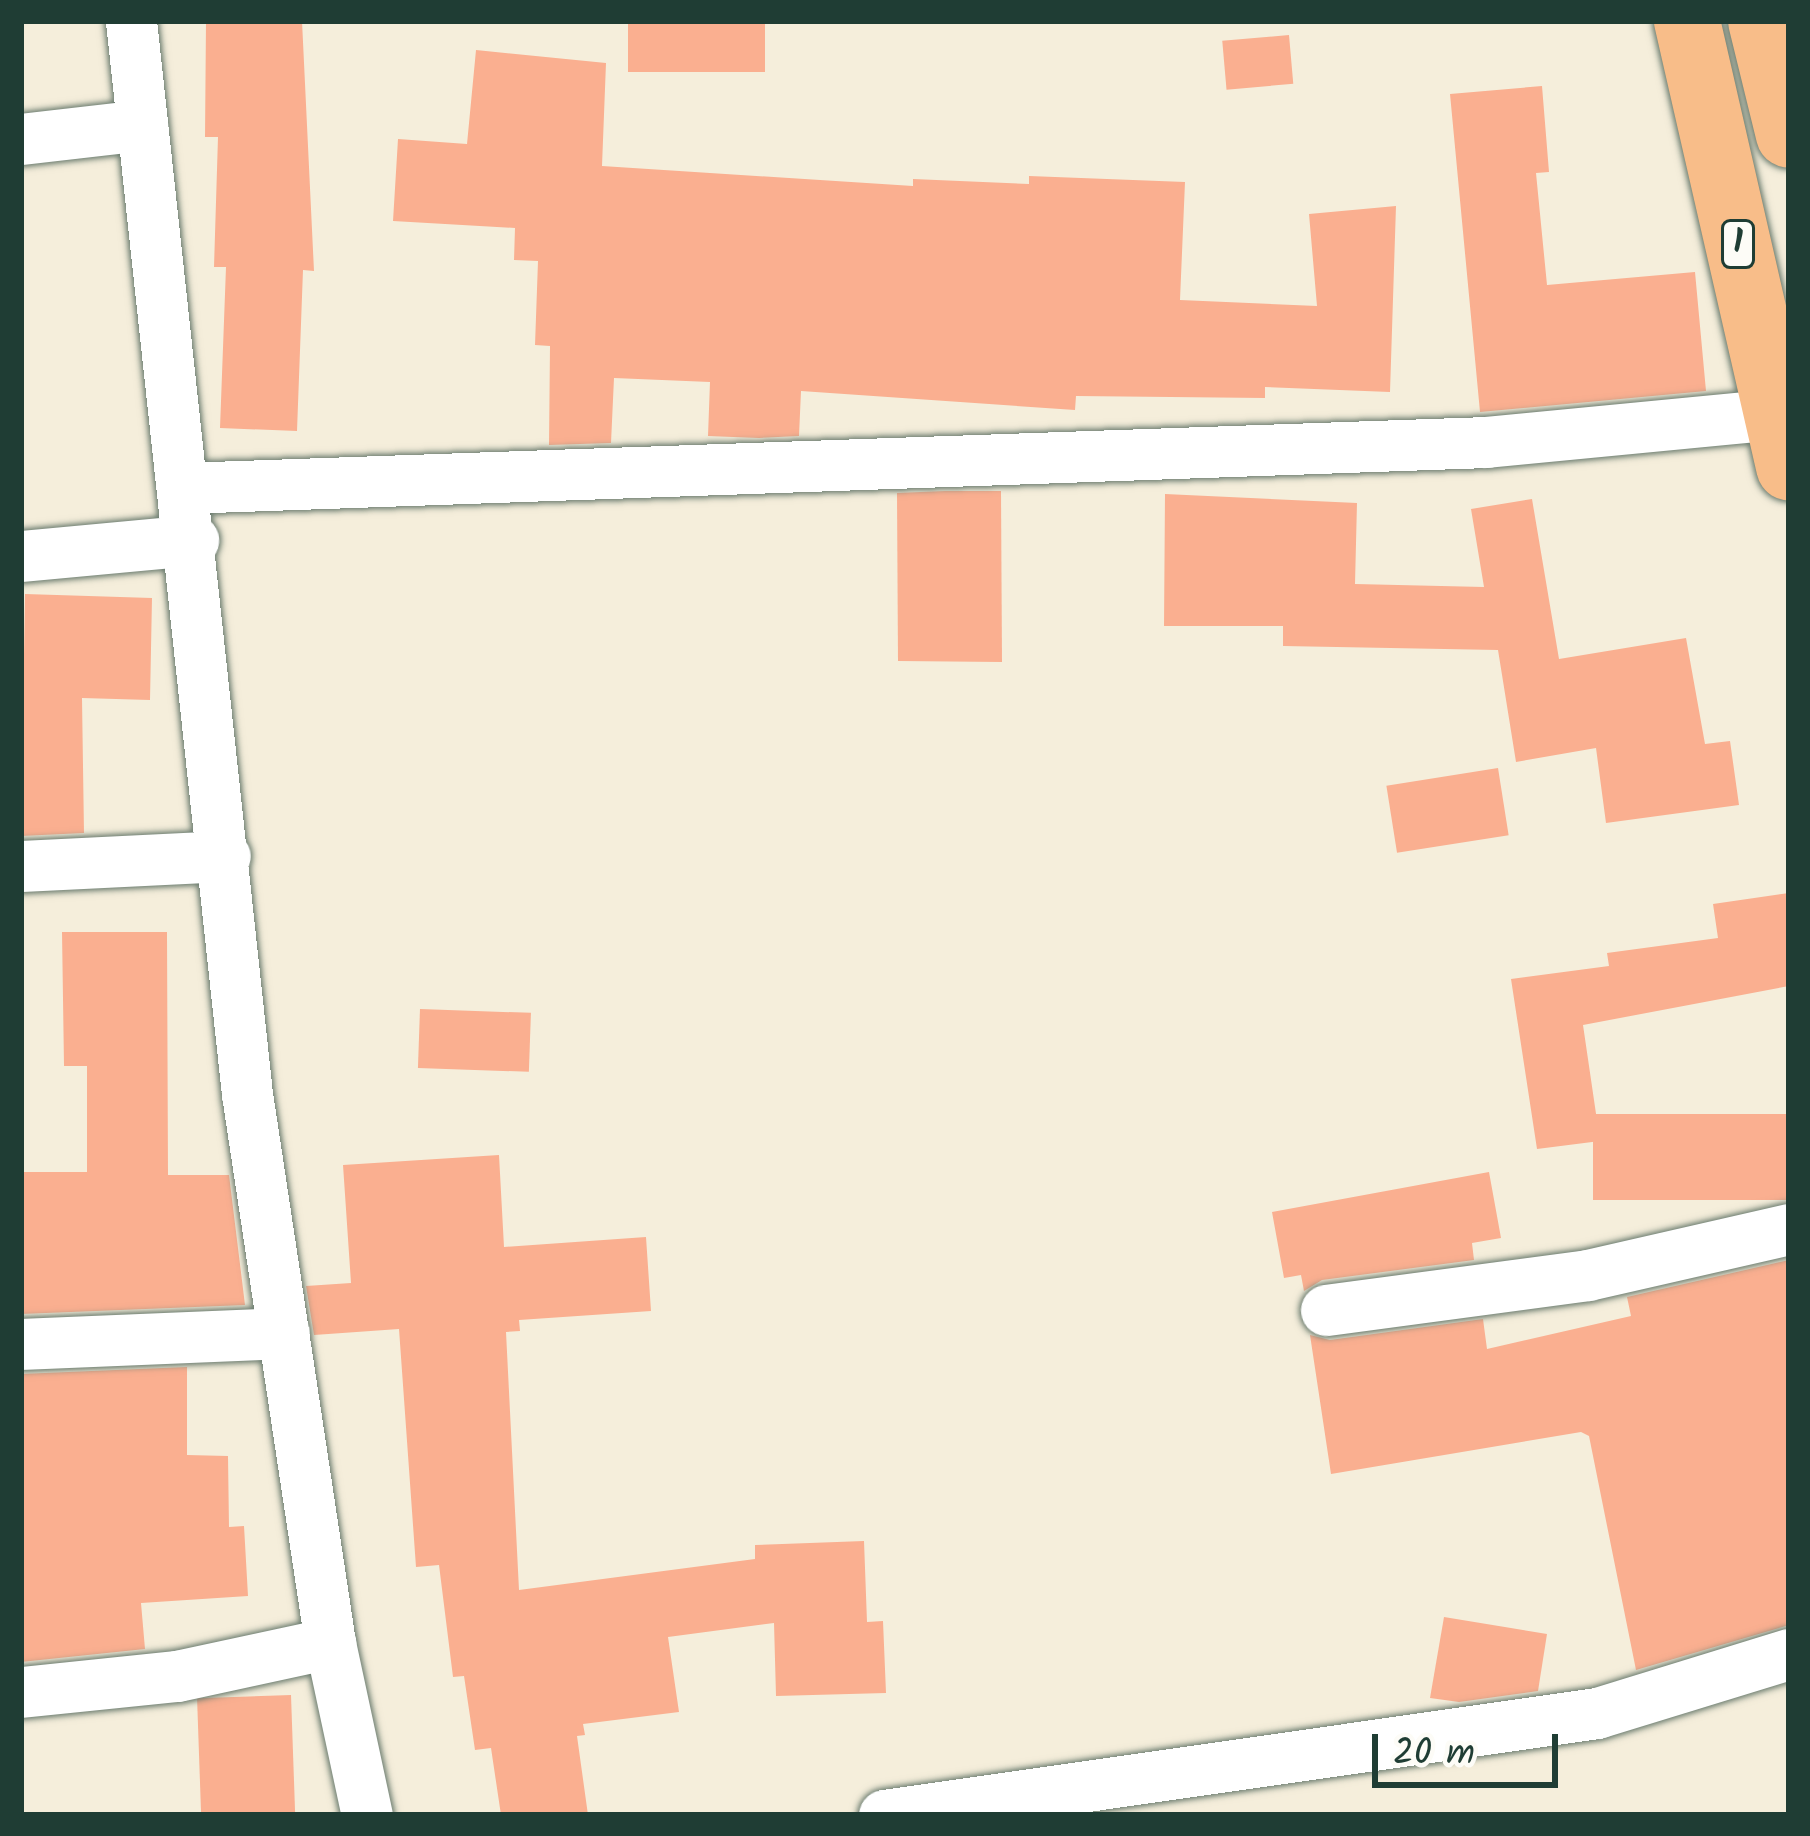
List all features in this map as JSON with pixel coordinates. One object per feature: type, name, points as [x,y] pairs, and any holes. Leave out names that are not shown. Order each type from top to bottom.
[{"type":"highway","name":"1","points":[[1687,21],[1783,440]]},
{"type":"highway","points":[[1760,21],[1789,135]]},
{"type":"street","points":[[131,21],[183,488],[193,540],[248,1094],[330,1643],[367,1815]]},
{"type":"street","points":[[21,140],[142,125]]},
{"type":"street","points":[[183,488],[1486,442],[1783,440]]},
{"type":"street","points":[[21,556],[193,540]]},
{"type":"street","points":[[21,866],[225,856]]},
{"type":"street","points":[[1325,1310],[1588,1275],[1789,1229]]},
{"type":"street","points":[[21,1344],[284,1334]]},
{"type":"street","points":[[21,1692],[177,1676],[330,1643]]},
{"type":"street","points":[[884,1815],[1597,1713],[1789,1654]]},
{"type":"building","points":[[206,21],[302,21],[314,271],[303,270],[297,431],[220,428],[226,267],[214,267],[218,137],[205,137]]},
{"type":"building","points":[[628,21],[765,21],[765,72],[628,72]]},
{"type":"building","points":[[1289,35],[1293,84],[1227,90],[1222,41]]},
{"type":"building","points":[[476,50],[606,63],[602,166],[913,186],[913,179],[1029,184],[1029,176],[1185,182],[1180,300],[1317,306],[1309,214],[1396,206],[1390,392],[1265,387],[1265,398],[1076,396],[1075,410],[801,391],[799,436],[759,438],[708,436],[710,382],[614,378],[611,443],[549,445],[550,346],[535,345],[538,261],[514,260],[515,228],[393,221],[398,139],[467,144]]},
{"type":"building","points":[[1542,86],[1549,172],[1536,173],[1547,285],[1695,272],[1706,391],[1480,412],[1450,94]]},
{"type":"building","points":[[1001,491],[1002,662],[898,661],[897,493]]},
{"type":"building","points":[[1165,494],[1357,503],[1355,584],[1484,587],[1471,509],[1532,499],[1559,659],[1686,638],[1705,744],[1730,741],[1739,805],[1606,823],[1596,748],[1516,762],[1498,650],[1283,646],[1283,626],[1164,626]]},
{"type":"building","points":[[25,594],[152,598],[150,700],[82,698],[84,833],[21,836]]},
{"type":"building","points":[[1498,768],[1509,835],[1397,853],[1386,786]]},
{"type":"building","points":[[1789,893],[1789,986],[1583,1025],[1600,1141],[1537,1149],[1511,979],[1609,966],[1607,953],[1718,938],[1713,904]]},
{"type":"building","points":[[62,932],[167,932],[168,1175],[229,1175],[245,1305],[21,1314],[21,1172],[87,1172],[87,1066],[64,1066]]},
{"type":"building","points":[[420,1009],[531,1013],[529,1072],[418,1068]]},
{"type":"building","points":[[1593,1114],[1789,1114],[1789,1200],[1593,1200]]},
{"type":"building","points":[[499,1155],[504,1247],[646,1237],[651,1311],[519,1320],[520,1331],[506,1332],[519,1590],[755,1559],[755,1545],[864,1541],[867,1622],[883,1621],[886,1693],[776,1696],[774,1623],[668,1637],[679,1712],[583,1724],[585,1735],[577,1736],[588,1815],[501,1815],[491,1748],[475,1750],[464,1676],[453,1677],[439,1565],[416,1567],[399,1329],[314,1335],[306,1286],[351,1283],[343,1165]]},
{"type":"building","points":[[1489,1172],[1501,1238],[1472,1243],[1474,1260],[1322,1280],[1304,1291],[1301,1275],[1284,1278],[1272,1212]]},
{"type":"building","points":[[1789,1260],[1789,1625],[1636,1670],[1589,1436],[1581,1432],[1331,1474],[1310,1335],[1330,1340],[1483,1319],[1487,1349],[1631,1316],[1627,1297]]},
{"type":"building","points":[[187,1367],[187,1455],[228,1456],[229,1527],[244,1526],[248,1596],[141,1603],[145,1649],[21,1662],[21,1374]]},
{"type":"building","points":[[1444,1617],[1547,1634],[1538,1691],[1459,1702],[1430,1698]]},
{"type":"building","points":[[291,1695],[295,1815],[201,1815],[197,1698]]}]
